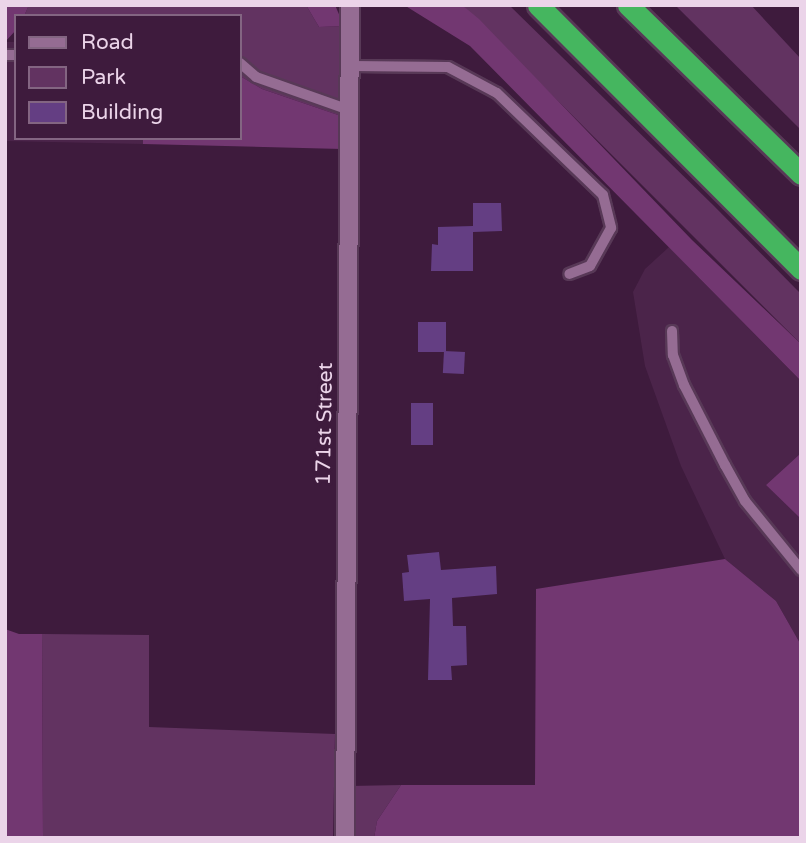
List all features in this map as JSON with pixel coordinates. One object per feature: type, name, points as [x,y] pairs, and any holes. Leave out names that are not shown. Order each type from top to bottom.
[{"type":"highway","points":[[538,5],[801,269]]},
{"type":"highway","points":[[628,5],[801,174]]},
{"type":"street","name":"171st Street","points":[[345,838],[351,8]]},
{"type":"lane","points":[[242,65],[256,77],[352,111]]},
{"type":"lane","points":[[352,66],[448,67],[497,93],[584,176],[603,195],[611,228],[590,266],[569,274]]},
{"type":"lane","points":[[673,331],[673,355],[684,385],[725,465],[744,500],[801,570]]},
{"type":"shaded area","points":[[5,5],[29,5],[25,14],[14,14],[14,32],[5,42]]},
{"type":"shaded area","points":[[306,5],[335,5],[344,26],[319,27]]},
{"type":"shaded area","points":[[404,5],[462,5],[479,19],[692,240],[801,344],[801,381],[470,46]]},
{"type":"shaded area","points":[[5,42],[14,42],[14,140],[143,140],[143,144],[5,141]]},
{"type":"shaded area","points":[[242,77],[262,89],[341,116],[342,149],[143,144],[143,140],[242,140]]},
{"type":"shaded area","points":[[669,247],[801,381],[801,453],[766,485],[801,519],[801,645],[776,601],[725,559],[681,466],[645,366],[633,292],[645,269]]},
{"type":"shaded area","points":[[801,453],[801,519],[766,485]]},
{"type":"shaded area","points":[[725,559],[776,601],[801,645],[801,838],[374,838],[377,821],[401,785],[535,785],[536,589]]},
{"type":"shaded area","points":[[5,629],[19,634],[42,634],[43,838],[5,838]]},
{"type":"green space","points":[[29,5],[306,5],[319,27],[344,26],[341,116],[262,89],[242,77],[242,14],[25,14]]},
{"type":"green space","points":[[462,5],[509,5],[713,205],[801,294],[801,344]]},
{"type":"green space","points":[[675,5],[751,5],[801,59],[801,130]]},
{"type":"green space","points":[[42,634],[149,635],[149,727],[335,734],[333,838],[43,838]]},
{"type":"green space","points":[[401,785],[377,821],[374,838],[350,838],[350,786]]},
{"type":"building","points":[[473,203],[501,203],[502,231],[473,232],[473,271],[431,271],[432,244],[438,245],[438,227],[473,226]]},
{"type":"building","points":[[418,322],[446,322],[446,352],[418,352]]},
{"type":"building","points":[[444,351],[465,352],[464,374],[443,373]]},
{"type":"building","points":[[411,403],[433,403],[433,445],[411,445]]},
{"type":"building","points":[[439,552],[441,570],[496,566],[497,594],[452,598],[453,626],[466,626],[467,665],[451,666],[452,680],[428,680],[430,599],[404,601],[402,573],[409,572],[407,555]]}]
